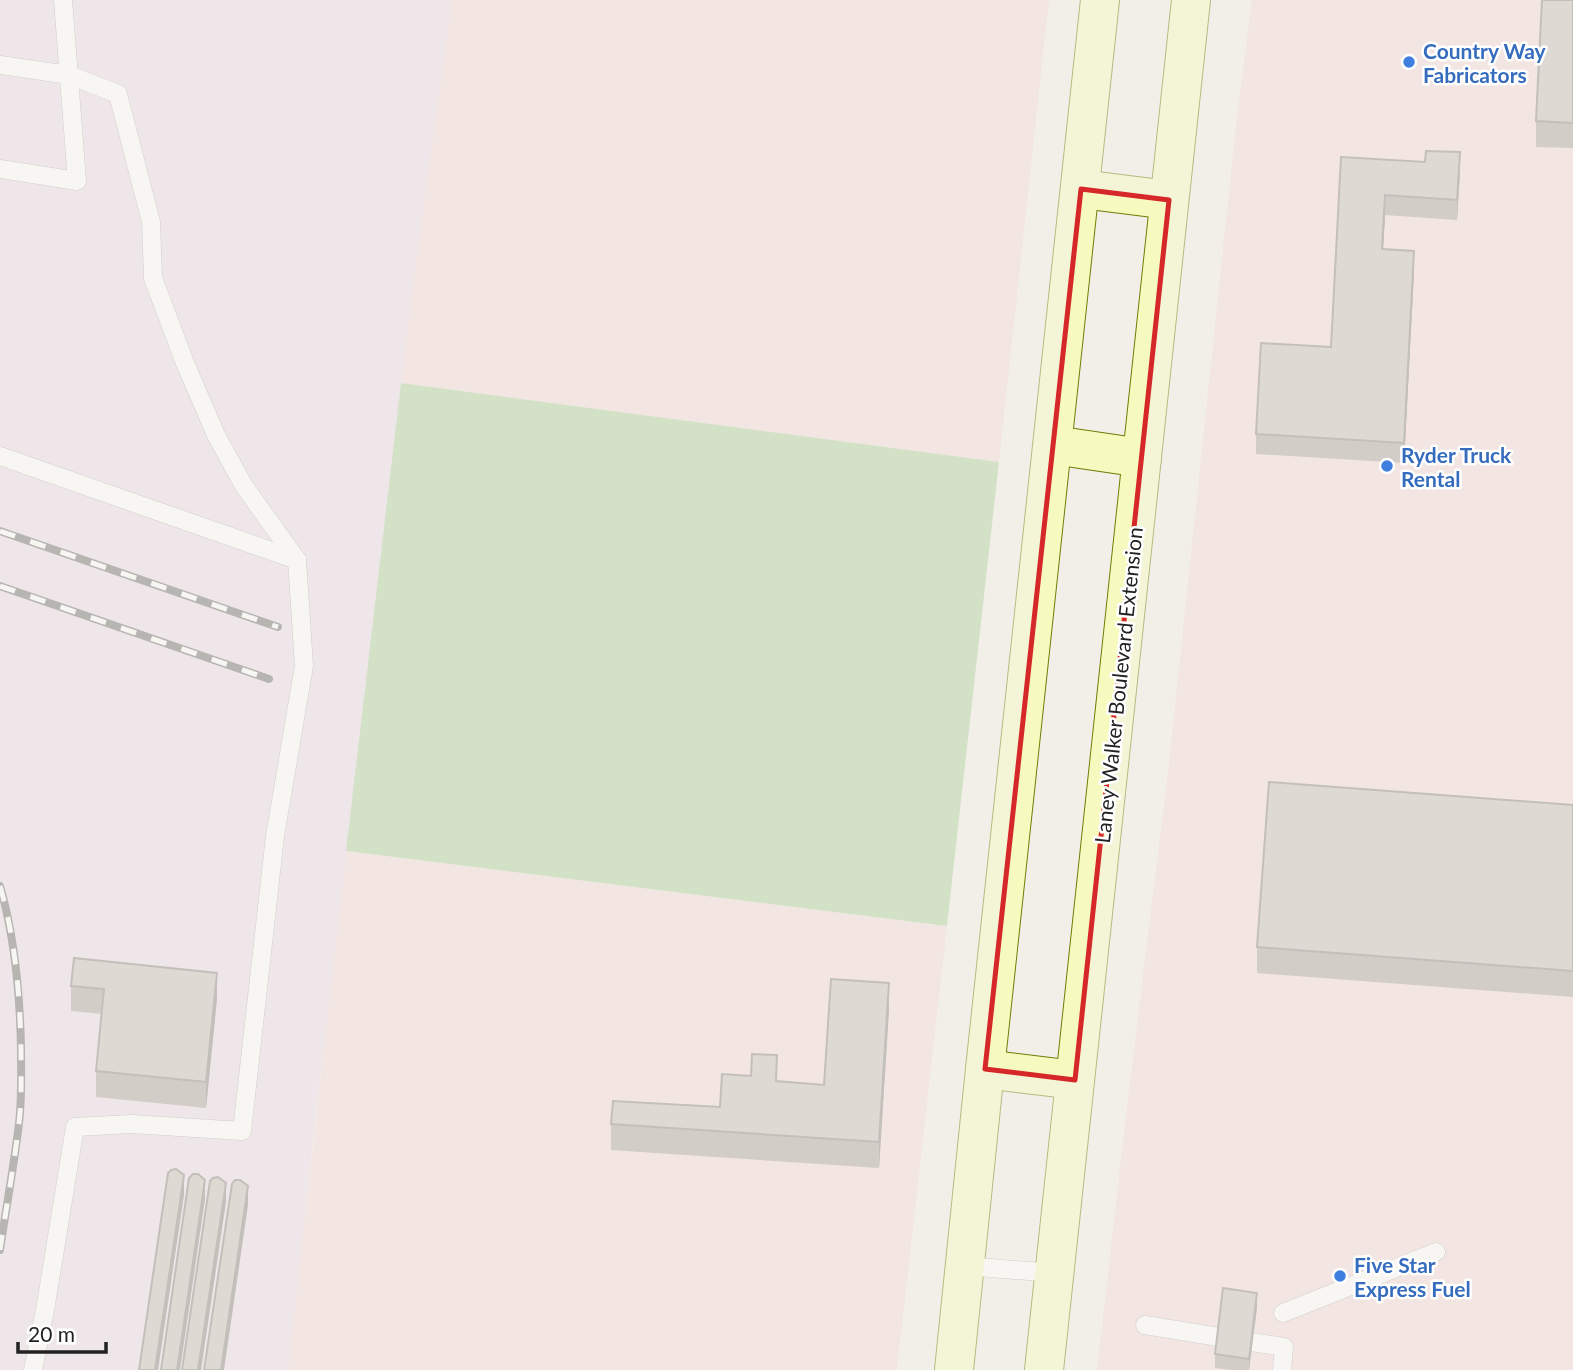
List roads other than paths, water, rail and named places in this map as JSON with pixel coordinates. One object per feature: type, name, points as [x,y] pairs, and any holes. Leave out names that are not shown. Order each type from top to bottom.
[{"type":"main road","points":[[954,1370],[1100,0]]},
{"type":"main road","name":"Laney Walker Boulevard Extension","points":[[1044,1370],[1191,0]]},
{"type":"main road","points":[[1081,189],[1169,200]]},
{"type":"main road","points":[[1053,445],[1142,458]]},
{"type":"main road","points":[[985,1069],[1074,1080]]},
{"type":"lane","points":[[0,169],[77,181],[63,0]]},
{"type":"lane","points":[[0,65],[69,75],[118,94],[151,222],[153,278],[185,363],[216,435],[244,486],[297,560],[304,666],[275,836],[242,1131],[132,1124],[75,1126],[33,1370]]},
{"type":"lane","points":[[0,456],[297,560]]},
{"type":"lane","points":[[1283,1313],[1436,1252]]},
{"type":"lane","points":[[965,1266],[1054,1273]]},
{"type":"lane","points":[[1145,1325],[1219,1337]]},
{"type":"lane","points":[[1252,1342],[1284,1347],[1282,1370]]},
{"type":"railway","points":[[0,531],[278,627]]},
{"type":"railway","points":[[0,586],[269,679]]},
{"type":"railway","points":[[0,886],[16,966],[21,1077],[19,1123],[0,1250]]},
{"type":"place","name":"Country Way Fabricators","points":[[1409,62]]},
{"type":"place","name":"Ryder Truck Rental","points":[[1387,466]]},
{"type":"place","name":"Five Star Express Fuel","points":[[1340,1276]]}]
